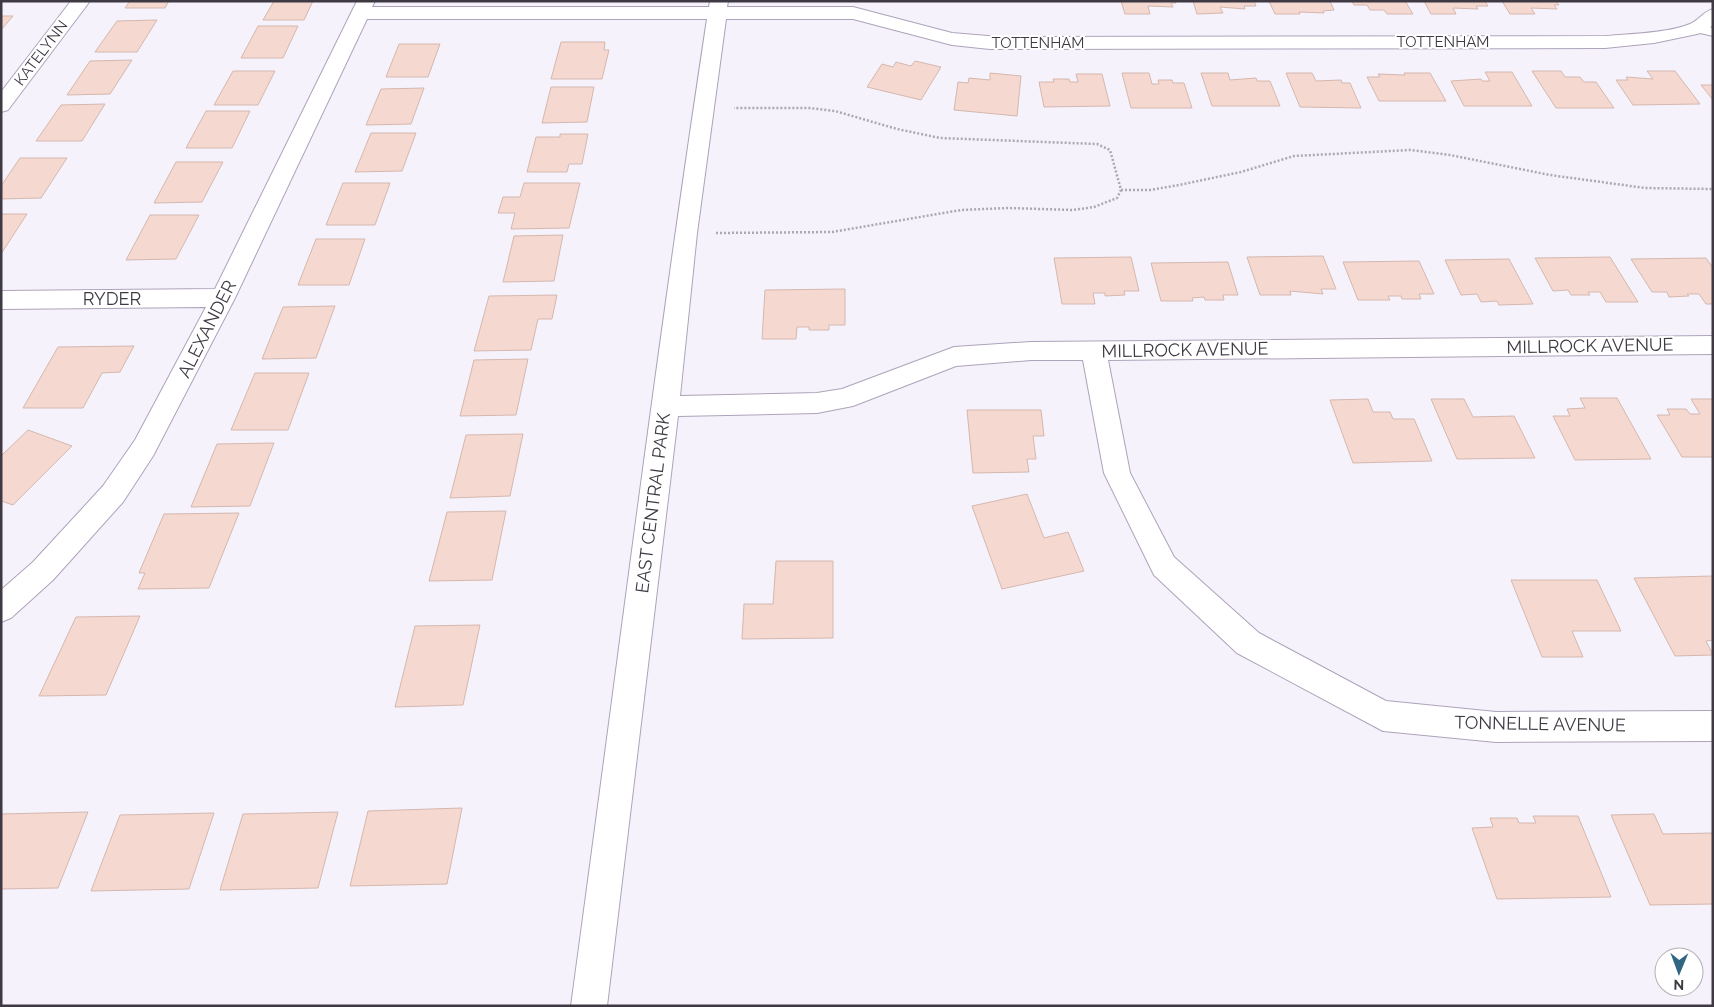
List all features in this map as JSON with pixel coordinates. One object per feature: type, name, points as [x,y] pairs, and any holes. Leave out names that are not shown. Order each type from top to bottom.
[{"type":"street","name":"KATELYNN","points":[[1,106],[81,1]]},
{"type":"street","name":"TOTTENHAM","points":[[363,7],[718,8],[853,14],[881,19],[951,39],[973,42],[1605,42],[1705,30],[1713,15]]},
{"type":"street","name":"ALEXANDER","points":[[1,609],[43,571],[113,494],[144,448],[166,410],[223,298],[363,7]]},
{"type":"street","name":"EAST CENTRAL PARK","points":[[589,1006],[702,109],[718,8]]},
{"type":"street","name":"RYDER","points":[[1,300],[223,298]]},
{"type":"street","name":"MILLROCK AVENUE","points":[[666,406],[817,403],[844,399],[869,391],[900,376],[954,356],[1031,351],[1713,345]]},
{"type":"street","name":"TONNELLE AVENUE","points":[[1094,351],[1118,473],[1164,566],[1248,643],[1383,716],[1496,727],[1713,726]]},
{"type":"path","points":[[686,233],[832,232],[961,210],[1008,208],[1073,210],[1094,207],[1117,198],[1121,190],[1110,150],[1097,144],[940,138],[897,129],[835,111],[809,108],[702,109]]},
{"type":"path","points":[[1121,190],[1150,190],[1179,185],[1241,172],[1294,156],[1410,150],[1450,155],[1550,175],[1645,188],[1713,189]]},
{"type":"building","points":[[130,1],[169,1],[165,8],[125,8]]},
{"type":"building","points":[[274,1],[313,1],[304,20],[263,20]]},
{"type":"building","points":[[1121,1],[1176,1],[1176,3],[1171,3],[1173,7],[1148,6],[1150,14],[1125,14]]},
{"type":"building","points":[[1193,1],[1254,1],[1256,6],[1244,6],[1245,9],[1220,7],[1223,13],[1197,14]]},
{"type":"building","points":[[1269,1],[1330,1],[1334,10],[1323,11],[1324,13],[1299,12],[1300,14],[1275,14]]},
{"type":"building","points":[[1352,1],[1405,1],[1413,14],[1387,14],[1384,10],[1370,10],[1367,5],[1354,5]]},
{"type":"building","points":[[1424,1],[1485,1],[1488,6],[1476,6],[1478,9],[1453,8],[1456,14],[1431,14]]},
{"type":"building","points":[[1502,1],[1556,1],[1559,5],[1554,5],[1557,9],[1531,8],[1535,14],[1510,14]]},
{"type":"building","points":[[1,16],[13,16],[1,30]]},
{"type":"building","points":[[157,20],[137,52],[95,52],[117,21]]},
{"type":"building","points":[[258,26],[298,26],[283,58],[241,58]]},
{"type":"building","points":[[561,42],[605,42],[604,50],[609,50],[602,79],[551,79]]},
{"type":"building","points":[[399,44],[440,44],[428,77],[386,77]]},
{"type":"building","points":[[132,60],[110,94],[67,95],[90,61]]},
{"type":"building","points":[[915,61],[941,67],[921,100],[867,87],[882,64],[893,67],[896,62],[911,66]]},
{"type":"building","points":[[233,71],[275,71],[258,105],[214,105]]},
{"type":"building","points":[[1532,71],[1561,71],[1565,77],[1580,77],[1584,82],[1596,82],[1614,108],[1556,108]]},
{"type":"building","points":[[1647,71],[1675,71],[1700,104],[1633,105],[1616,80],[1628,80],[1626,77],[1653,79]]},
{"type":"building","points":[[1485,72],[1512,72],[1532,106],[1464,106],[1451,81],[1481,79],[1482,81],[1490,81]]},
{"type":"building","points":[[990,73],[1021,76],[1017,116],[954,110],[958,82],[968,83],[969,78],[990,80]]},
{"type":"building","points":[[1122,73],[1149,73],[1152,84],[1159,84],[1158,80],[1172,80],[1173,83],[1184,83],[1192,108],[1131,108]]},
{"type":"building","points":[[1201,73],[1228,73],[1230,80],[1256,78],[1257,81],[1270,81],[1280,106],[1212,106]]},
{"type":"building","points":[[1286,73],[1312,73],[1316,81],[1341,80],[1342,83],[1350,83],[1361,108],[1300,107]]},
{"type":"building","points":[[1404,73],[1430,73],[1446,101],[1379,101],[1367,77],[1380,77],[1378,74],[1405,75]]},
{"type":"building","points":[[1076,74],[1102,74],[1110,106],[1044,107],[1039,82],[1054,82],[1053,79],[1069,79],[1070,82],[1078,82]]},
{"type":"building","points":[[1701,85],[1713,85],[1713,100]]},
{"type":"building","points":[[551,87],[594,87],[587,122],[542,123]]},
{"type":"building","points":[[424,88],[411,124],[366,125],[381,89]]},
{"type":"building","points":[[105,104],[82,141],[36,141],[61,105]]},
{"type":"building","points":[[206,111],[250,111],[232,148],[186,148]]},
{"type":"building","points":[[371,133],[416,133],[402,171],[355,172]]},
{"type":"building","points":[[560,134],[588,134],[582,164],[569,164],[567,172],[527,172],[536,137],[560,137]]},
{"type":"building","points":[[20,158],[67,158],[41,198],[1,199],[1,186]]},
{"type":"building","points":[[176,162],[223,162],[202,202],[154,203]]},
{"type":"building","points":[[343,183],[390,183],[375,225],[326,225]]},
{"type":"building","points":[[524,183],[580,183],[569,228],[511,229],[515,213],[498,213],[503,197],[520,197]]},
{"type":"building","points":[[1,214],[27,214],[1,254]]},
{"type":"building","points":[[150,215],[199,215],[176,259],[126,260]]},
{"type":"building","points":[[563,235],[554,281],[503,282],[514,236]]},
{"type":"building","points":[[316,239],[365,239],[349,285],[298,285]]},
{"type":"building","points":[[1323,256],[1336,289],[1321,289],[1323,294],[1290,291],[1291,295],[1260,295],[1247,257]]},
{"type":"building","points":[[1131,257],[1139,291],[1124,291],[1125,295],[1105,296],[1105,293],[1093,293],[1095,304],[1062,304],[1054,258]]},
{"type":"building","points":[[1610,257],[1638,302],[1606,302],[1600,292],[1588,292],[1590,295],[1571,295],[1568,290],[1553,291],[1535,258]]},
{"type":"building","points":[[1706,258],[1713,268],[1713,304],[1706,304],[1699,294],[1669,297],[1667,292],[1652,292],[1631,259]]},
{"type":"building","points":[[1509,259],[1533,304],[1499,305],[1497,301],[1481,302],[1477,294],[1461,295],[1445,260]]},
{"type":"building","points":[[1419,261],[1434,294],[1419,294],[1421,299],[1402,299],[1401,296],[1388,296],[1390,300],[1358,300],[1343,262]]},
{"type":"building","points":[[1228,262],[1238,295],[1223,295],[1224,300],[1205,300],[1204,297],[1192,298],[1193,301],[1161,301],[1151,263]]},
{"type":"building","points":[[845,289],[845,325],[829,325],[829,330],[809,330],[809,327],[797,327],[796,339],[762,339],[765,290]]},
{"type":"building","points":[[557,295],[552,319],[538,319],[531,350],[474,351],[489,296]]},
{"type":"building","points":[[335,306],[316,358],[262,359],[283,307]]},
{"type":"building","points":[[134,346],[120,372],[102,373],[83,408],[23,408],[58,347]]},
{"type":"building","points":[[528,359],[516,415],[460,416],[474,360]]},
{"type":"building","points":[[255,373],[309,373],[288,430],[231,430]]},
{"type":"building","points":[[1580,398],[1617,398],[1651,459],[1575,460],[1553,416],[1570,416],[1567,409],[1585,408]]},
{"type":"building","points":[[1368,399],[1373,412],[1390,412],[1393,419],[1414,419],[1432,461],[1353,463],[1330,400]]},
{"type":"building","points":[[1431,399],[1464,399],[1473,417],[1514,416],[1535,458],[1457,459]]},
{"type":"building","points":[[1691,399],[1713,399],[1713,457],[1682,457],[1657,415],[1670,415],[1667,409],[1686,409],[1690,414],[1700,414]]},
{"type":"building","points":[[967,410],[1041,410],[1044,436],[1033,436],[1036,459],[1027,459],[1029,472],[973,473]]},
{"type":"building","points":[[28,430],[72,446],[13,505],[1,501],[1,456]]},
{"type":"building","points":[[523,434],[510,496],[450,498],[466,435]]},
{"type":"building","points":[[274,443],[250,506],[191,507],[217,444]]},
{"type":"building","points":[[1027,494],[1044,538],[1068,532],[1084,571],[1002,589],[972,506]]},
{"type":"building","points":[[506,511],[492,580],[429,581],[447,512]]},
{"type":"building","points":[[239,513],[209,588],[138,589],[145,573],[139,573],[164,514]]},
{"type":"building","points":[[776,561],[833,561],[833,638],[742,639],[744,604],[773,604]]},
{"type":"building","points":[[1713,576],[1713,640],[1706,641],[1713,655],[1675,656],[1634,578]]},
{"type":"building","points":[[1511,580],[1597,580],[1621,631],[1572,631],[1583,657],[1542,657]]},
{"type":"building","points":[[140,616],[106,695],[39,696],[76,617]]},
{"type":"building","points":[[480,625],[463,705],[395,707],[415,626]]},
{"type":"building","points":[[462,808],[447,884],[350,886],[368,811]]},
{"type":"building","points":[[88,812],[58,888],[1,889],[1,814]]},
{"type":"building","points":[[338,812],[318,888],[220,890],[243,814]]},
{"type":"building","points":[[214,813],[189,889],[91,891],[120,815]]},
{"type":"building","points":[[1654,814],[1663,834],[1713,833],[1713,904],[1650,905],[1611,815]]},
{"type":"building","points":[[1533,816],[1578,816],[1611,897],[1497,899],[1472,828],[1493,827],[1490,818],[1517,818],[1519,823],[1536,823]]}]
